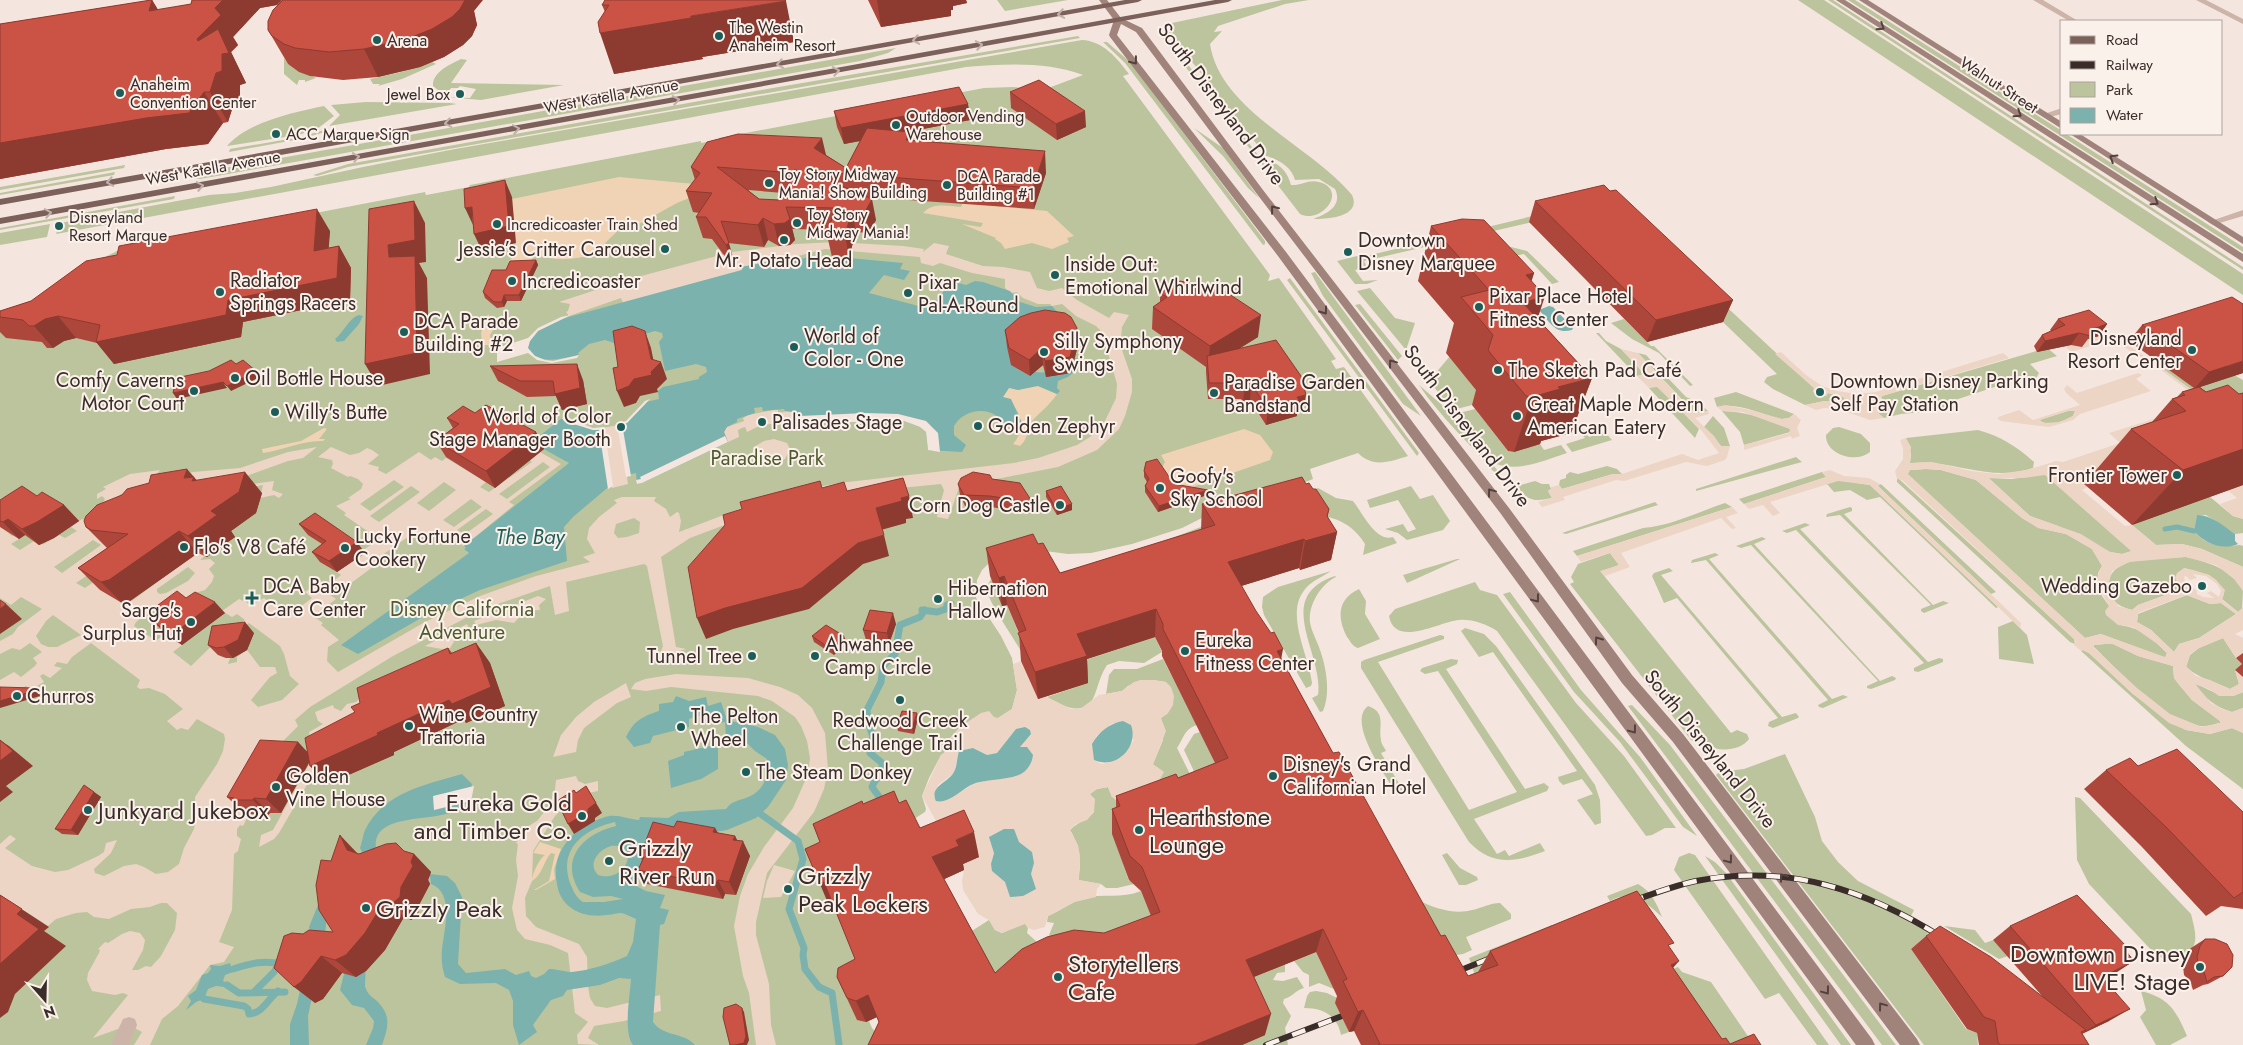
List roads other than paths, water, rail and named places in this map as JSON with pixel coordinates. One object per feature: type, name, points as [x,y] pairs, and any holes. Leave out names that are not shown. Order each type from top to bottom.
[{"type":"main road","name":"West Katella Avenue","points":[[0,202],[1105,3],[1138,0]]},
{"type":"main road","name":"West Katella Avenue","points":[[0,222],[1228,0]]},
{"type":"main road","name":"Walnut Street","points":[[1840,0],[2243,259]]},
{"type":"main road","name":"Walnut Street","points":[[1863,0],[2060,125]]},
{"type":"main road","points":[[1105,3],[1118,20],[1113,35],[1282,254],[1866,1045]]},
{"type":"main road","name":"South Disneyland Drive","points":[[1118,20],[1140,30],[1260,192],[1505,510],[1627,679],[1678,738],[1911,1045]]},
{"type":"main road","points":[[2076,135],[2243,241]]},
{"type":"main road","points":[[1282,254],[1305,248]]},
{"type":"street","points":[[2037,0],[2072,20]]},
{"type":"street","points":[[2200,0],[2243,22]]},
{"type":"street","points":[[2044,115],[2060,111]]},
{"type":"street","points":[[2213,222],[2243,213]]},
{"type":"street","points":[[120,1045],[130,1025]]},
{"type":"water","points":[[811,256],[812,258],[849,258],[903,263],[900,269],[910,271],[904,280],[884,275],[869,293],[930,309],[947,287],[938,285],[939,282],[934,284],[926,282],[931,276],[966,285],[975,281],[983,282],[1010,291],[1020,302],[1036,307],[1052,306],[1059,314],[1017,369],[1030,376],[1035,372],[1063,368],[1076,358],[1083,365],[1068,377],[1058,381],[1057,388],[1060,391],[1057,394],[1038,386],[1018,390],[1009,388],[1003,397],[1011,399],[1022,423],[1004,423],[993,413],[986,411],[971,412],[964,415],[954,426],[954,435],[966,445],[962,452],[928,450],[926,432],[920,427],[904,421],[802,423],[799,413],[785,411],[784,409],[763,411],[762,407],[754,408],[755,413],[737,419],[737,422],[727,427],[724,432],[728,442],[637,484],[636,473],[627,475],[619,425],[627,423],[646,402],[659,399],[658,391],[663,387],[699,379],[699,377],[707,372],[706,367],[696,364],[665,371],[659,342],[663,337],[662,333],[655,331],[614,343],[605,340],[589,344],[578,353],[579,355],[566,358],[552,360],[539,358],[529,350],[498,359],[530,341],[539,330],[561,319],[742,270],[741,267],[791,257],[801,259]]},
{"type":"water","points":[[1549,306],[1553,307],[1573,328],[1572,330],[1561,331],[1550,323],[1539,310]]},
{"type":"water","points":[[359,315],[363,316],[359,324],[344,341],[337,342],[335,339],[352,319]]},
{"type":"water","name":"The Bay","points":[[562,418],[564,421],[593,430],[602,428],[612,484],[564,527],[567,561],[480,590],[430,613],[358,654],[341,645],[469,553],[464,549],[466,548],[464,546],[569,463],[542,448],[552,439],[546,435],[535,444],[532,442]]},
{"type":"water","points":[[2197,515],[2212,519],[2235,534],[2235,541],[2238,544],[2226,547],[2214,545],[2203,539],[2194,531]]},
{"type":"water","points":[[676,696],[689,701],[706,697],[708,706],[721,702],[727,720],[758,727],[775,735],[785,749],[788,765],[786,780],[768,807],[756,818],[727,830],[709,833],[645,872],[634,885],[646,891],[665,895],[660,908],[669,910],[664,924],[660,925],[653,1022],[662,1030],[685,1038],[695,1045],[633,1045],[628,1032],[631,979],[619,978],[600,985],[567,990],[563,996],[551,1000],[533,1025],[537,1032],[519,1045],[513,1025],[513,1001],[509,990],[496,983],[460,984],[445,977],[442,967],[442,949],[446,922],[446,904],[443,895],[431,884],[430,876],[428,879],[430,884],[409,882],[327,913],[325,937],[308,1016],[309,1045],[290,1045],[290,1024],[297,1004],[312,936],[309,927],[320,900],[363,854],[360,848],[365,830],[373,817],[383,807],[394,798],[407,792],[462,774],[472,784],[469,799],[461,808],[448,814],[399,822],[386,827],[378,836],[376,850],[412,872],[447,876],[455,883],[462,897],[458,964],[466,973],[505,969],[516,975],[529,971],[531,976],[536,978],[549,969],[569,972],[583,970],[627,956],[633,942],[636,919],[621,913],[597,916],[583,914],[570,907],[561,897],[556,872],[557,861],[567,842],[583,827],[609,816],[639,820],[640,817],[668,818],[679,812],[726,809],[733,803],[757,791],[766,777],[767,759],[744,740],[726,739],[725,722],[720,723],[719,719],[713,720],[712,715],[705,717],[705,714],[689,719],[689,727],[653,736],[650,743],[634,747],[626,737],[635,723],[647,715],[659,711],[659,704],[673,702]],"holes":[[[615,822],[616,826],[593,835],[584,842],[577,850],[573,859],[572,869],[574,880],[580,892],[593,897],[611,896],[623,899],[604,902],[583,902],[574,891],[567,871],[571,851],[576,842],[584,835]],[[611,846],[620,847],[626,851],[628,856],[627,863],[616,874],[608,876],[598,875],[595,871],[594,862],[598,854]]]},
{"type":"water","points":[[1123,721],[1131,725],[1133,733],[1129,748],[1124,754],[1110,762],[1094,760],[1092,744],[1108,726]]},
{"type":"water","points":[[1025,727],[1030,730],[1031,734],[1020,747],[1027,747],[1033,755],[1029,766],[1021,774],[1010,778],[977,783],[950,799],[936,801],[935,792],[954,772],[959,751],[973,748],[987,755],[997,753],[1016,729]]},
{"type":"water","points":[[714,745],[718,747],[718,769],[701,779],[671,788],[668,761],[684,755],[684,752]]},
{"type":"water","points":[[1004,829],[1014,829],[1019,842],[1032,852],[1034,863],[1031,874],[1036,889],[1023,896],[1010,897],[1005,882],[992,871],[991,864],[994,853],[989,837]]},
{"type":"water","points":[[367,932],[365,986],[368,993],[382,1006],[387,1017],[387,1028],[382,1045],[366,1045],[374,1021],[364,1008],[352,1005],[340,990],[344,974]]},
{"type":"water","points":[[230,963],[233,972],[225,975],[223,981],[229,984],[224,987],[216,986],[208,989],[204,999],[196,1002],[186,1010],[191,1001],[188,996],[196,990],[202,975],[208,973],[211,969],[210,965],[220,966]]},
{"type":"waterway","points":[[2165,529],[2177,527],[2194,531]]},
{"type":"waterway","points":[[947,605],[952,603]]},
{"type":"waterway","points":[[925,610],[937,612],[946,609],[947,605]]},
{"type":"waterway","points":[[883,802],[872,787],[882,772],[882,763],[870,753],[873,737],[868,722],[867,710],[881,682],[883,666],[895,654],[900,625],[920,617],[925,610]]},
{"type":"waterway","points":[[755,810],[798,841],[803,859],[789,909],[804,948],[805,969],[819,987],[832,993],[839,1044]]},
{"type":"waterway","points":[[233,969],[258,963],[282,964]]},
{"type":"waterway","points":[[254,992],[274,972],[279,964]]},
{"type":"waterway","points":[[227,985],[239,993],[277,992]]},
{"type":"waterway","points":[[204,999],[244,1006],[248,1009],[249,1014],[262,1008],[277,992]]},
{"type":"waterway","points":[[277,992],[285,992]]},
{"type":"railway","points":[[1630,902],[1696,881],[1730,876],[1794,878],[1855,894],[1885,906],[1943,938]]},
{"type":"railway","points":[[1451,974],[1498,955]]},
{"type":"railway","points":[[1266,1045],[1342,1016]]},
{"type":"place","name":"The Westin Anaheim Resort","points":[[719,36]]},
{"type":"place","name":"Arena","points":[[377,40]]},
{"type":"place","name":"Anaheim Convention Center","points":[[120,93]]},
{"type":"place","name":"Jewel Box","points":[[460,94]]},
{"type":"place","name":"Outdoor Vending Warehouse","points":[[896,125]]},
{"type":"place","name":"ACC Marque Sign","points":[[276,134]]},
{"type":"place","name":"Toy Story Midway Mania! Show Building","points":[[769,183]]},
{"type":"place","name":"DCA Parade Building #1","points":[[947,185]]},
{"type":"place","name":"Toy Story Midway Mania!","points":[[797,223]]},
{"type":"place","name":"Incredicoaster Train Shed","points":[[497,224]]},
{"type":"place","name":"Disneyland Resort Marque","points":[[59,226]]},
{"type":"place","name":"Mr. Potato Head","points":[[784,240]]},
{"type":"place","name":"Jessie’s Critter Carousel","points":[[665,249]]},
{"type":"place","name":"Downtown Disney Marquee","points":[[1348,252]]},
{"type":"place","name":"Inside Out: Emotional Whirlwind","points":[[1055,275]]},
{"type":"place","name":"Incredicoaster","points":[[512,281]]},
{"type":"place","name":"Radiator Springs Racers","points":[[220,292]]},
{"type":"place","name":"Pixar Pal-A-Round","points":[[908,293]]},
{"type":"place","name":"Pixar Place Hotel Fitness Center","points":[[1479,307]]},
{"type":"place","name":"DCA Parade Building #2","points":[[404,332]]},
{"type":"place","name":"World of Color - One","points":[[794,347]]},
{"type":"place","name":"Disneyland Resort Center","points":[[2192,350]]},
{"type":"place","name":"Silly Symphony Swings","points":[[1044,352]]},
{"type":"place","name":"The Sketch Pad Café","points":[[1498,370]]},
{"type":"place","name":"Oil Bottle House","points":[[235,378]]},
{"type":"place","name":"Comfy Caverns Motor Court","points":[[194,391]]},
{"type":"place","name":"Downtown Disney Parking Self Pay Station","points":[[1820,392]]},
{"type":"place","name":"Paradise Garden Bandstand","points":[[1214,393]]},
{"type":"place","name":"Willy's Butte","points":[[275,412]]},
{"type":"place","name":"Great Maple Modern American Eatery","points":[[1517,416]]},
{"type":"place","name":"Palisades Stage","points":[[762,422]]},
{"type":"place","name":"Golden Zephyr","points":[[978,426]]},
{"type":"place","name":"World of Color Stage Manager Booth","points":[[621,427]]},
{"type":"place","name":"Frontier Tower","points":[[2177,475]]},
{"type":"place","name":"Goofy's Sky School","points":[[1160,488]]},
{"type":"place","name":"Corn Dog Castle","points":[[1060,505]]},
{"type":"place","name":"Flo's V8 Café","points":[[184,547]]},
{"type":"place","name":"Lucky Fortune Cookery","points":[[345,548]]},
{"type":"place","name":"Wedding Gazebo","points":[[2202,586]]},
{"type":"place","name":"DCA Baby Care Center","points":[[252,598]]},
{"type":"place","name":"Hibernation Hallow","points":[[938,599]]},
{"type":"place","name":"Sarge's Surplus Hut","points":[[191,622]]},
{"type":"place","name":"Eureka Fitness Center","points":[[1185,651]]},
{"type":"place","name":"Tunnel Tree","points":[[752,656]]},
{"type":"place","name":"Ahwahnee Camp Circle","points":[[815,656]]},
{"type":"place","name":"Churros","points":[[17,696]]},
{"type":"place","name":"Redwood Creek Challenge Trail","points":[[900,700]]},
{"type":"place","name":"Wine Country Trattoria","points":[[409,726]]},
{"type":"place","name":"The Pelton Wheel","points":[[681,727]]},
{"type":"place","name":"The Steam Donkey","points":[[746,772]]},
{"type":"place","name":"Disney's Grand Californian Hotel","points":[[1273,776]]},
{"type":"place","name":"Golden Vine House","points":[[276,787]]},
{"type":"place","name":"Junkyard Jukebox","points":[[88,810]]},
{"type":"place","name":"Eureka Gold and Timber Co.","points":[[582,816]]},
{"type":"place","name":"Hearthstone Lounge","points":[[1139,830]]},
{"type":"place","name":"Grizzly River Run","points":[[609,861]]},
{"type":"place","name":"Grizzly Peak Lockers","points":[[788,889]]},
{"type":"place","name":"Grizzly Peak","points":[[366,908]]},
{"type":"place","name":"Downtown Disney LIVE! Stage","points":[[2200,967]]},
{"type":"place","name":"Storytellers Cafe","points":[[1058,977]]},
{"type":"park label","name":"Paradise Park","points":[[767,458]]},
{"type":"park label","name":"Disney California Adventure","points":[[462,620]]}]
